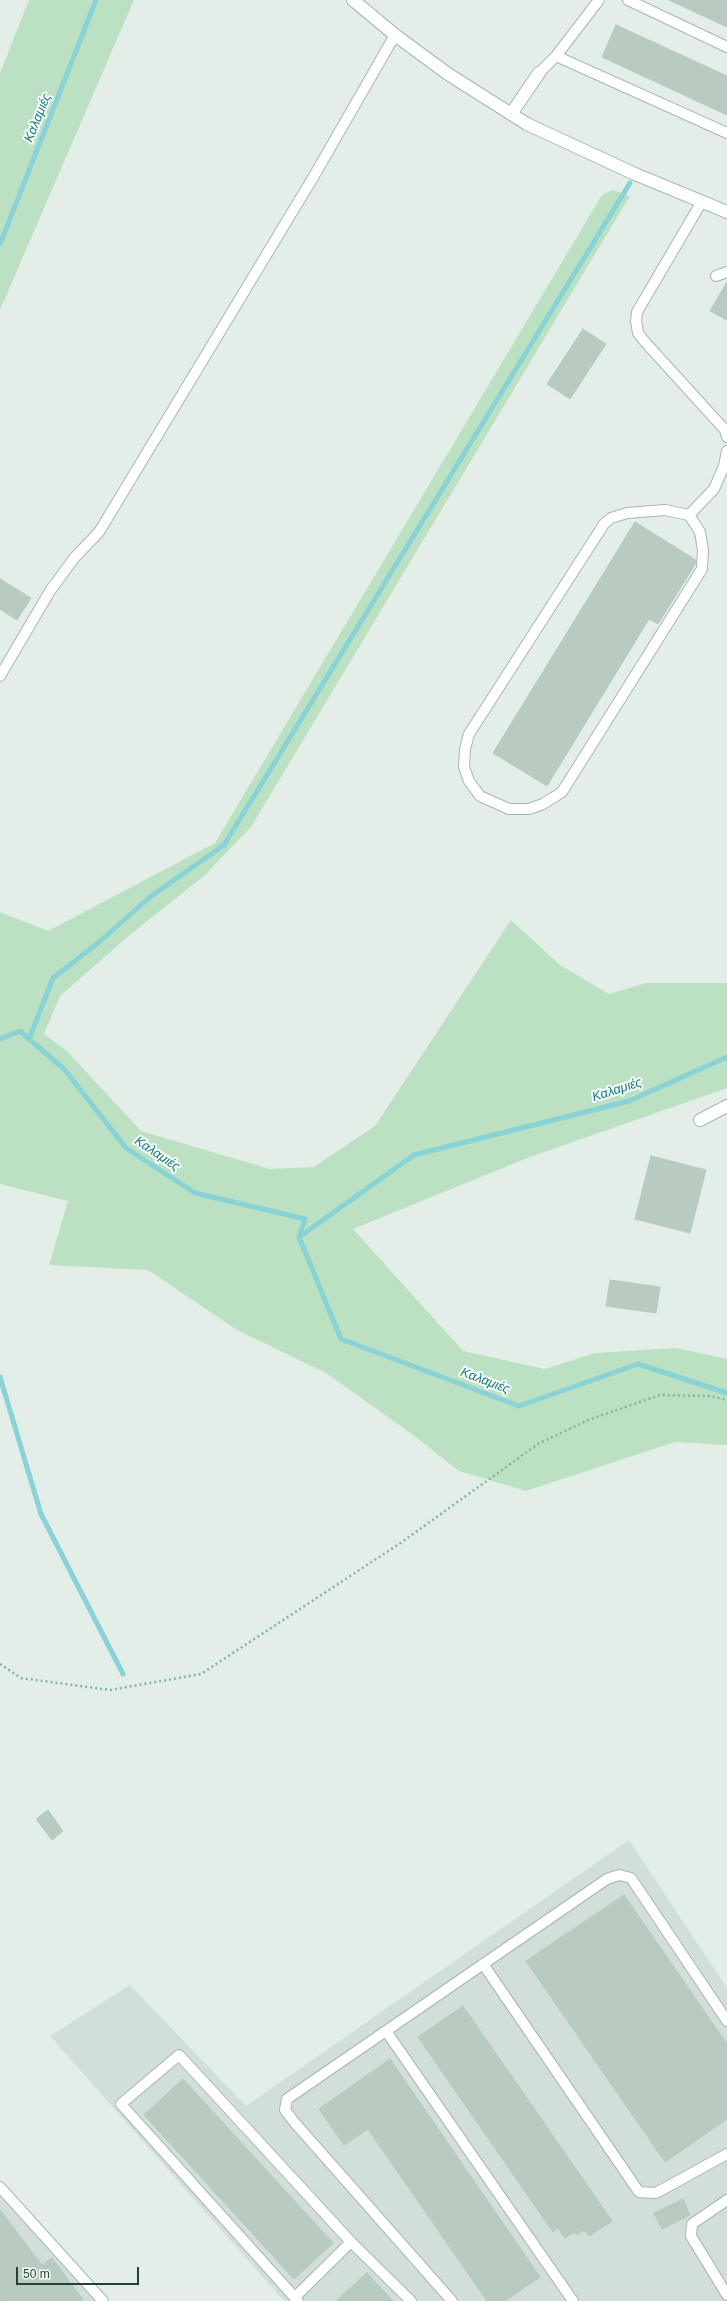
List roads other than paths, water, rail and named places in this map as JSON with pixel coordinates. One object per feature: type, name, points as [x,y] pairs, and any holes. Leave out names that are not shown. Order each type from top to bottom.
[{"type":"street","points":[[353,0],[395,35],[448,74],[526,124],[701,203],[727,212]]},
{"type":"street","points":[[511,114],[539,73]]},
{"type":"street","points":[[700,1120],[727,1106]]},
{"type":"lane","points":[[539,73],[556,56],[599,0]]},
{"type":"lane","points":[[628,0],[727,47]]},
{"type":"lane","points":[[0,676],[50,591],[75,557],[99,532],[314,176],[395,35]]},
{"type":"lane","points":[[556,56],[727,133]]},
{"type":"lane","points":[[701,203],[637,312],[636,321],[638,333],[645,342],[724,430],[727,437]]},
{"type":"lane","points":[[716,276],[727,272]]},
{"type":"lane","points":[[689,515],[714,489],[724,466],[727,451]]},
{"type":"lane","points":[[665,510],[689,515],[700,532],[704,550],[702,569],[562,792],[543,804],[529,809],[508,809],[480,796],[469,781],[464,767],[465,749],[469,734],[604,524],[618,515],[641,511],[665,510]]},
{"type":"lane","points":[[452,2301],[294,2123],[285,2110],[287,2099],[607,1879],[619,1875],[631,1878],[727,2021]]},
{"type":"lane","points":[[483,1964],[639,2192],[656,2193],[727,2154]]},
{"type":"lane","points":[[386,2031],[573,2301]]},
{"type":"lane","points":[[351,2242],[297,2299],[121,2104],[179,2055],[351,2242],[412,2301]]},
{"type":"lane","points":[[0,2187],[103,2301]]},
{"type":"lane","points":[[727,2200],[692,2224],[691,2236],[727,2295]]},
{"type":"waterway","name":"Καλαμιές","points":[[0,244],[96,0]]},
{"type":"waterway","points":[[29,1039],[53,978],[98,943],[150,897],[224,845],[630,183]]},
{"type":"waterway","name":"Καλαμιές","points":[[0,1039],[20,1031],[64,1069],[126,1148],[195,1193],[305,1219],[299,1237],[341,1339],[519,1406],[638,1364],[727,1393]]},
{"type":"waterway","name":"Καλαμιές","points":[[299,1237],[414,1155],[629,1101],[727,1057]]},
{"type":"waterway","points":[[0,1377],[41,1514],[123,1674]]}]
